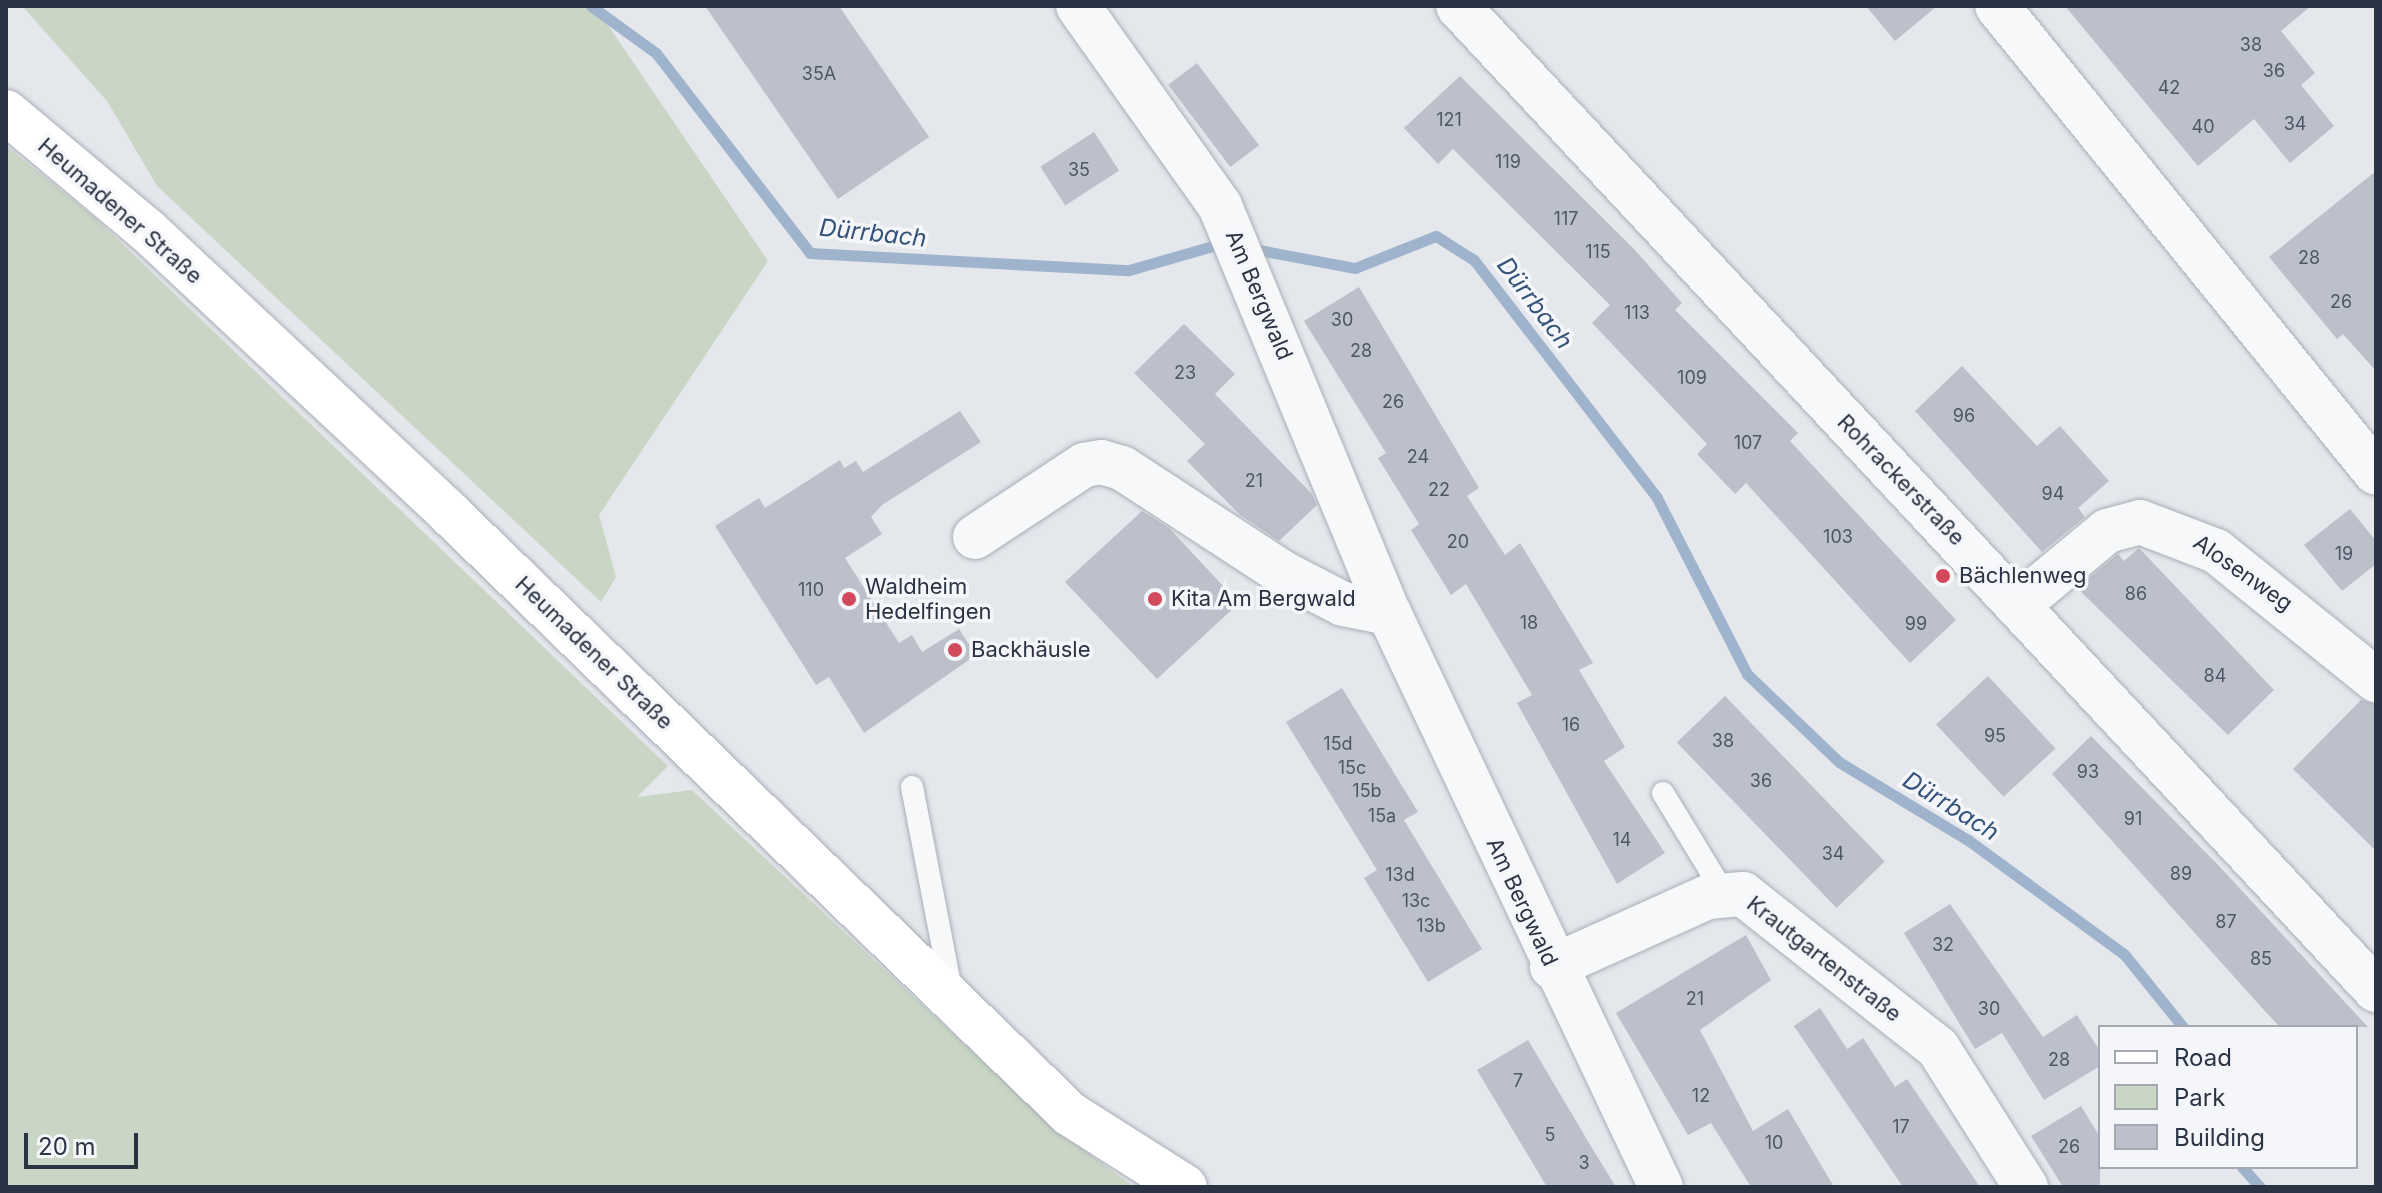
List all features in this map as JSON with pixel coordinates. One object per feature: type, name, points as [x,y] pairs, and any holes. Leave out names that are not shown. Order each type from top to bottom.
[{"type":"main road","name":"Heumadener Straße","points":[[6,112],[148,231],[440,504],[1070,1114],[1185,1187]]},
{"type":"street","name":"Am Bergwald","points":[[1078,6],[1220,206],[1246,261],[1389,613],[1552,967],[1661,1187]]},
{"type":"street","name":"Rohrackerstraße","points":[[1458,6],[2376,990]]},
{"type":"street","points":[[1997,6],[2376,473]]},
{"type":"street","points":[[975,537],[1084,465],[1101,462],[1122,468],[1283,573],[1343,604],[1389,613]]},
{"type":"street","name":"Alosenweg","points":[[2018,605],[2107,531],[2140,522],[2216,551],[2376,680]]},
{"type":"street","name":"Krautgartenstraße","points":[[1552,967],[1725,895],[1743,894],[1774,914],[1938,1048],[2026,1187]]},
{"type":"lane","points":[[912,787],[953,1001]]},
{"type":"lane","points":[[1663,793],[1725,895]]},
{"type":"green space","points":[[22,6],[595,6],[768,261],[599,515],[616,577],[601,602],[157,186],[107,101]]},
{"type":"green space","points":[[6,146],[93,216],[668,766],[637,797],[692,790],[1054,1128],[1134,1187],[6,1187]]},
{"type":"building","points":[[705,6],[839,6],[929,137],[838,199]]},
{"type":"building","points":[[1866,6],[1937,6],[1895,41]]},
{"type":"building","points":[[2065,6],[2311,6],[2281,31],[2315,73],[2301,85],[2334,126],[2290,163],[2254,119],[2198,166]]},
{"type":"building","points":[[1197,63],[1259,145],[1230,167],[1168,85]]},
{"type":"building","points":[[1460,76],[1634,249],[1682,303],[1675,310],[1798,433],[1790,441],[1956,620],[1910,663],[1746,483],[1735,494],[1697,454],[1707,444],[1592,323],[1610,305],[1453,149],[1438,164],[1404,128]]},
{"type":"building","points":[[1094,132],[1119,171],[1065,205],[1040,167]]},
{"type":"building","points":[[2376,171],[2376,371],[2343,334],[2337,339],[2269,257]]},
{"type":"building","points":[[1359,287],[1479,488],[1467,496],[1505,555],[1520,543],[1593,663],[1579,670],[1625,747],[1604,761],[1665,853],[1617,884],[1517,703],[1532,695],[1466,584],[1451,595],[1411,530],[1419,524],[1378,458],[1386,453],[1304,321]]},
{"type":"building","points":[[1184,324],[1235,374],[1215,394],[1312,494],[1317,505],[1279,541],[1240,515],[1187,461],[1205,444],[1134,373]]},
{"type":"building","points":[[1962,366],[2037,446],[2060,426],[2109,481],[2078,508],[2085,517],[2042,552],[1915,411]]},
{"type":"building","points":[[960,411],[981,442],[882,505],[871,517],[882,534],[845,558],[899,643],[912,635],[922,652],[959,629],[976,655],[864,733],[829,677],[816,685],[715,526],[759,498],[765,508],[840,460],[844,468],[856,461],[863,472]]},
{"type":"building","points":[[2350,509],[2376,541],[2376,564],[2342,591],[2304,545]]},
{"type":"building","points":[[1142,511],[1169,528],[1239,603],[1157,679],[1065,582]]},
{"type":"building","points":[[2139,548],[2274,690],[2228,735],[2077,588],[2118,554],[2124,561]]},
{"type":"building","points":[[1988,676],[2056,748],[2004,797],[1936,724]]},
{"type":"building","points":[[1342,688],[1418,812],[1404,820],[1482,949],[1428,982],[1364,878],[1377,870],[1286,722]]},
{"type":"building","points":[[1725,696],[1885,861],[1837,908],[1677,743]]},
{"type":"building","points":[[2361,700],[2376,704],[2376,851],[2293,769]]},
{"type":"building","points":[[2091,736],[2221,868],[2368,1027],[2278,1025],[2052,774]]},
{"type":"building","points":[[1950,904],[2043,1037],[2077,1015],[2098,1048],[2098,1067],[2044,1100],[2002,1033],[1975,1049],[1904,933]]},
{"type":"building","points":[[1746,935],[1771,980],[1700,1030],[1753,1131],[1788,1109],[1834,1187],[1751,1187],[1711,1123],[1688,1135],[1616,1013]]},
{"type":"building","points":[[1820,1008],[1847,1049],[1863,1038],[1895,1087],[1907,1079],[1980,1187],[1903,1187],[1794,1026]]},
{"type":"building","points":[[1528,1040],[1616,1187],[1547,1187],[1477,1070]]},
{"type":"building","points":[[2081,1106],[2098,1134],[2100,1187],[2063,1187],[2031,1136]]},
{"type":"waterway","name":"Dürrbach","points":[[591,6],[656,53],[810,253],[1129,270],[1223,243]]},
{"type":"waterway","name":"Dürrbach","points":[[1248,248],[1355,268],[1436,236],[1474,260],[1657,498],[1747,674],[1839,762],[1968,840],[2124,954],[2181,1025]]},
{"type":"waterway","name":"Dürrbach","points":[[2244,1169],[2260,1187]]},
{"type":"place","name":"Bächlenweg","points":[[1943,576]]},
{"type":"place","name":"Waldheim Hedelfingen","points":[[849,599]]},
{"type":"place","name":"Kita Am Bergwald","points":[[1155,599]]},
{"type":"place","name":"Backhäusle","points":[[955,650]]}]
